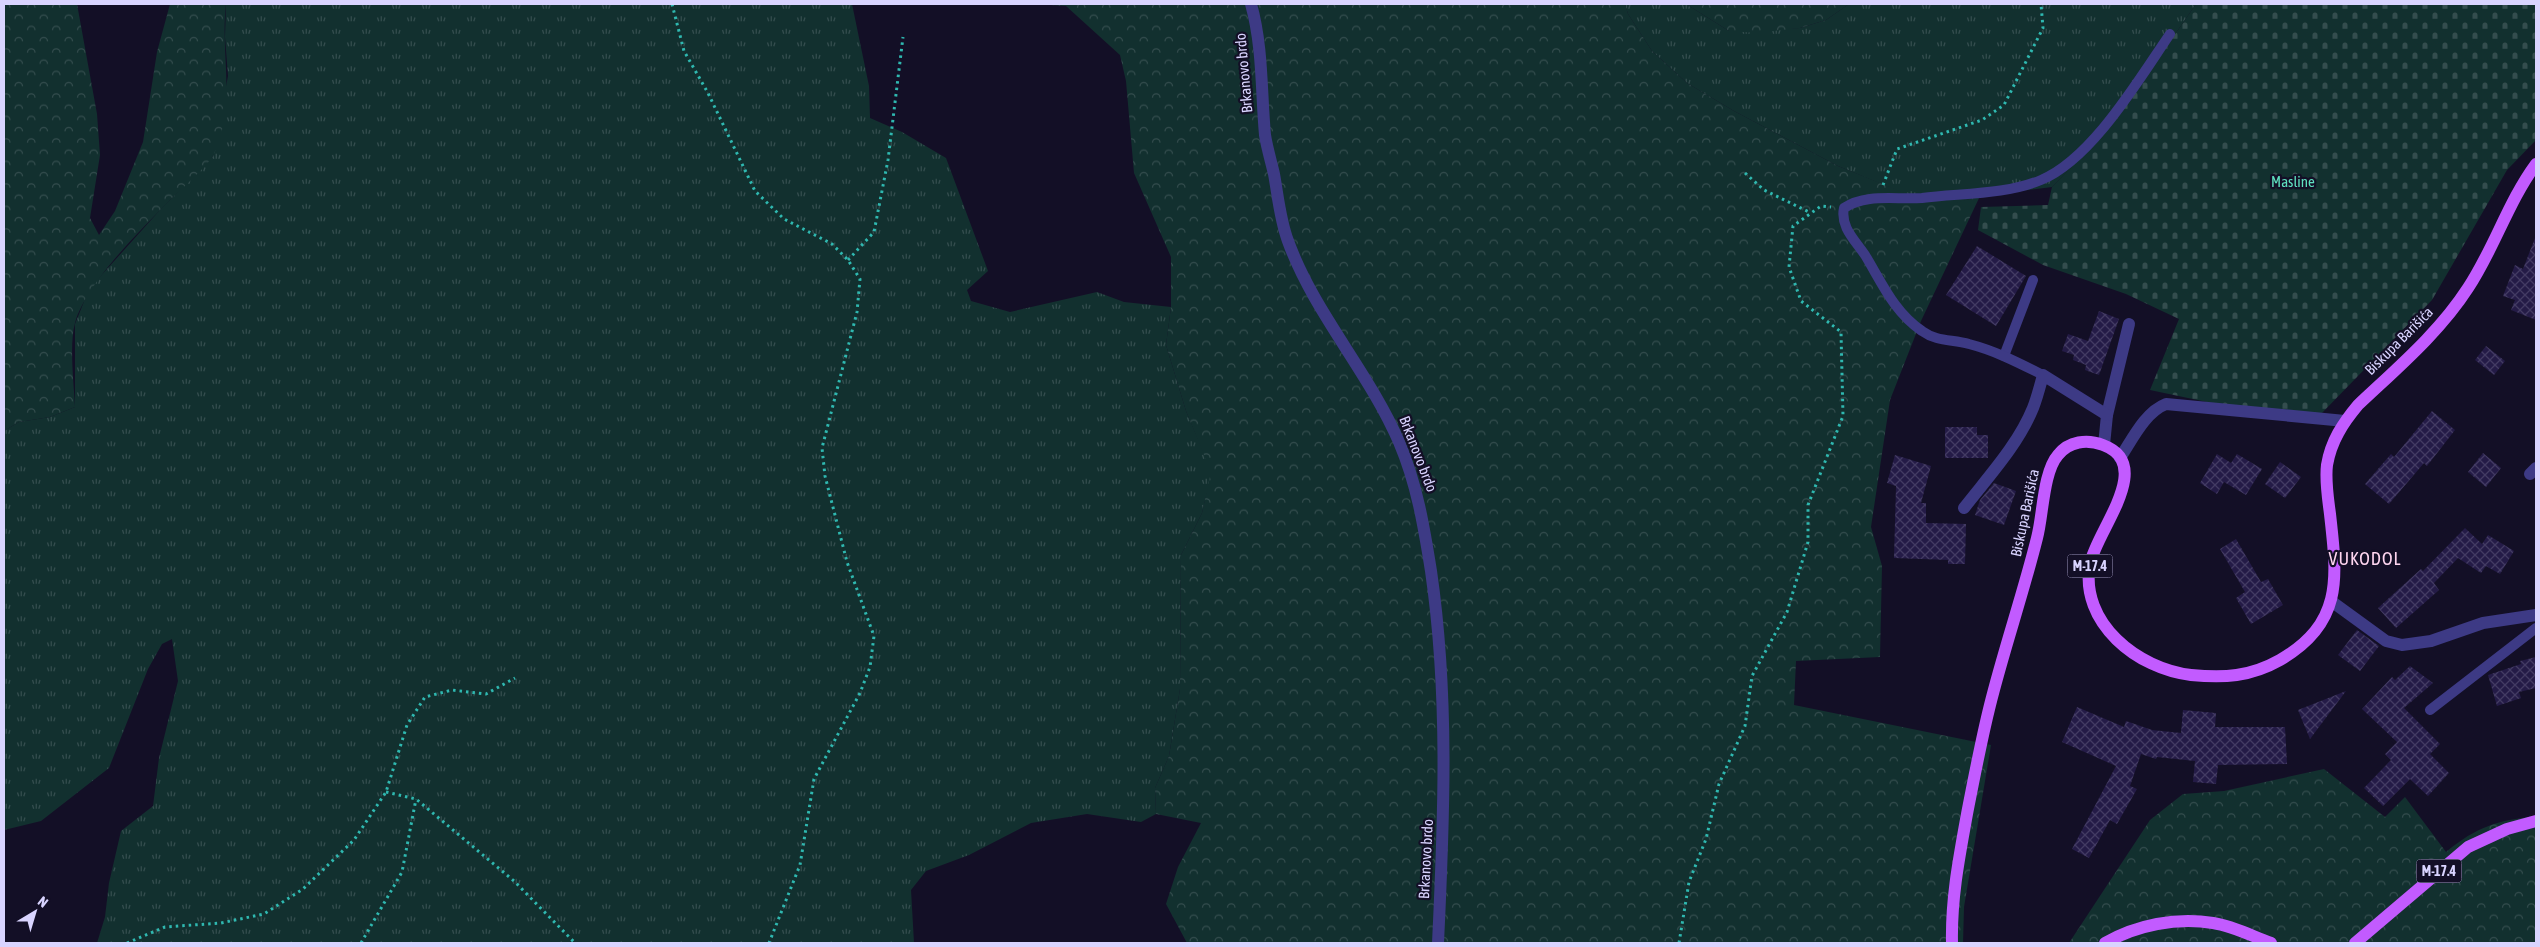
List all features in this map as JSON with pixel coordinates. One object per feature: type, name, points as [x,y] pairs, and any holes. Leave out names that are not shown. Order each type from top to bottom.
[{"type":"main road","name":"Biskupa Barišića","points":[[1952,943],[1953,888],[1973,784],[1990,705],[2042,522],[2052,464],[2065,448],[2076,442],[2091,442],[2104,446],[2120,458],[2124,468],[2123,490],[2092,554],[2089,568],[2094,603],[2102,619],[2122,646],[2155,667],[2185,674],[2236,677],[2251,673],[2294,652],[2309,638],[2323,618],[2331,601],[2336,571],[2327,467],[2333,443],[2345,421],[2449,314],[2468,288],[2536,164]]},
{"type":"main road","name":"M-17.4","points":[[2355,943],[2468,847],[2507,829],[2536,821]]},
{"type":"main road","points":[[2105,943],[2129,931],[2146,926],[2164,922],[2191,921],[2228,927],[2271,943]]},
{"type":"street","name":"Brkanovo brdo","points":[[1251,4],[1260,51],[1266,138],[1287,238],[1308,288],[1368,383],[1399,442],[1412,475],[1422,514],[1436,606],[1442,678],[1444,805],[1438,943]]},
{"type":"street","points":[[2104,446],[2107,415],[2129,324]]},
{"type":"street","points":[[1964,508],[2009,449],[2023,426],[2033,409],[2044,375],[2107,415]]},
{"type":"street","points":[[2120,458],[2150,414],[2158,407],[2166,404],[2345,421]]},
{"type":"street","points":[[2331,601],[2386,641],[2402,645],[2414,645],[2431,641],[2482,623],[2536,615]]},
{"type":"lane","points":[[2044,375],[2004,356],[1967,343],[1942,341],[1923,332],[1905,317],[1888,297],[1844,224],[1844,208],[1861,200],[1914,198],[2015,188],[2058,172],[2072,162],[2101,130],[2170,34]]},
{"type":"lane","points":[[2004,356],[2034,280]]},
{"type":"lane","points":[[2430,710],[2536,628]]},
{"type":"path","points":[[672,4],[684,51],[708,93],[755,191],[784,219],[832,244],[848,260],[860,279],[857,312],[822,448],[825,476],[847,562],[874,636],[870,667],[860,694],[814,779],[800,865],[768,943]]},
{"type":"path","points":[[1878,199],[1896,149],[1982,120],[2004,105],[2043,28],[2041,4]]},
{"type":"path","points":[[848,260],[874,232],[888,160],[903,37]]},
{"type":"path","points":[[1745,173],[1764,190],[1812,213]]},
{"type":"path","points":[[1679,943],[1689,882],[1706,839],[1718,784],[1744,726],[1752,676],[1787,612],[1808,542],[1808,505],[1843,416],[1841,332],[1801,301],[1789,267],[1793,226],[1821,206],[1844,208]]},
{"type":"path","points":[[127,943],[165,927],[221,924],[264,914],[303,889],[354,840],[386,792],[407,725],[425,697],[452,690],[486,694],[515,678]]},
{"type":"path","points":[[386,792],[416,799],[514,881],[575,943]]},
{"type":"path","points":[[361,943],[402,872],[416,799]]},
{"type":"green space","points":[[4,4],[77,4],[97,114],[100,155],[90,218],[99,235],[115,211],[143,142],[157,52],[170,4],[226,4],[226,97],[221,135],[211,159],[115,258],[90,291],[81,308],[75,323],[72,342],[75,407],[50,417],[19,422],[4,431]]},
{"type":"green space","points":[[226,4],[852,4],[869,86],[870,118],[902,132],[946,158],[988,271],[967,290],[971,301],[1010,312],[1097,292],[1124,302],[1171,307],[1166,345],[1186,411],[1212,472],[1202,513],[1181,555],[1180,689],[1169,756],[1155,788],[1156,814],[1141,822],[1087,814],[1031,823],[969,855],[926,871],[911,890],[914,943],[97,943],[105,917],[109,883],[121,831],[153,806],[159,758],[178,681],[172,639],[162,644],[148,669],[109,768],[41,821],[4,830],[4,431],[19,422],[50,417],[75,407],[75,324],[89,289],[160,210],[213,156],[228,76],[225,37]]},
{"type":"green space","points":[[1035,4],[1625,4],[1628,14],[1652,51],[1687,83],[1734,111],[1838,166],[1940,207],[1980,196],[1921,321],[1890,400],[1871,527],[1882,566],[1880,657],[1796,661],[1794,705],[1991,745],[1964,907],[1963,943],[1187,943],[1166,904],[1178,867],[1201,823],[1156,814],[1155,788],[1169,756],[1180,689],[1181,555],[1202,513],[1211,472],[1186,411],[1166,345],[1171,307],[1171,257],[1134,173],[1126,81],[1120,55],[1066,6]]},
{"type":"green space","points":[[1625,4],[1686,4],[1729,31],[1800,28],[1826,20],[1849,4],[2196,4],[2112,125],[2052,187],[1980,196],[1940,208],[1838,166],[1734,111],[1687,83],[1652,51],[1628,14]]},
{"type":"green space","points":[[1686,4],[1849,4],[1826,20],[1800,28],[1757,33],[1729,31]]},
{"type":"green space","name":"Masline","points":[[2196,4],[2536,4],[2536,140],[2507,170],[2432,300],[2320,415],[2245,410],[2150,390],[2179,319],[2126,294],[2043,265],[1978,230],[1981,207],[2048,205],[2052,187],[2112,125]]},
{"type":"green space","points":[[2324,769],[2385,817],[2405,797],[2446,852],[2468,836],[2488,826],[2536,816],[2536,943],[2069,943],[2150,820],[2183,794],[2224,791]]},
{"type":"building","points":[[2535,238],[2536,320],[2511,310],[2515,300],[2503,296],[2515,265],[2523,269]]},
{"type":"building","points":[[1977,246],[2026,276],[1996,326],[1946,295]]},
{"type":"building","points":[[2099,311],[2119,319],[2099,375],[2085,370],[2086,365],[2073,360],[2074,355],[2062,351],[2068,334],[2088,341]]},
{"type":"building","points":[[2486,346],[2505,361],[2494,375],[2475,360]]},
{"type":"building","points":[[2432,411],[2455,430],[2427,466],[2424,463],[2389,504],[2365,484],[2391,454],[2394,457]]},
{"type":"building","points":[[1945,427],[1977,427],[1977,435],[1988,435],[1988,458],[1945,458]]},
{"type":"building","points":[[2483,453],[2501,468],[2486,487],[2468,472]]},
{"type":"building","points":[[2217,454],[2231,463],[2237,454],[2262,469],[2246,495],[2224,482],[2217,494],[2200,483]]},
{"type":"building","points":[[1895,455],[1931,466],[1921,503],[1926,503],[1926,523],[1966,524],[1965,564],[1948,564],[1948,560],[1894,558],[1896,486],[1887,483]]},
{"type":"building","points":[[2280,462],[2301,477],[2285,498],[2265,484]]},
{"type":"building","points":[[1994,483],[2016,491],[2004,525],[1975,515],[1980,500]]},
{"type":"building","points":[[2465,528],[2482,544],[2488,535],[2514,551],[2500,574],[2486,566],[2481,573],[2458,558],[2434,583],[2439,590],[2396,628],[2378,608],[2421,569],[2423,571]]},
{"type":"building","points":[[2236,539],[2261,582],[2268,579],[2283,605],[2251,624],[2236,598],[2245,592],[2220,549]]},
{"type":"building","points":[[2357,630],[2379,646],[2360,671],[2338,655]]},
{"type":"building","points":[[2536,657],[2536,688],[2519,692],[2521,698],[2497,706],[2488,675],[2521,664],[2520,661]]},
{"type":"building","points":[[2410,666],[2433,683],[2404,708],[2440,744],[2430,754],[2449,773],[2428,796],[2410,779],[2383,806],[2364,788],[2391,760],[2385,754],[2397,742],[2362,709],[2392,677],[2395,680]]},
{"type":"building","points":[[2346,691],[2310,739],[2298,710]]},
{"type":"building","points":[[2077,707],[2124,727],[2126,721],[2152,730],[2181,733],[2183,710],[2216,713],[2215,727],[2285,727],[2287,764],[2218,765],[2216,784],[2193,782],[2195,761],[2157,757],[2156,759],[2141,754],[2130,786],[2137,789],[2117,824],[2110,820],[2089,858],[2072,849],[2116,766],[2062,742]]},
{"type":"district","name":"VUKODOL","points":[[2365,559]]}]
